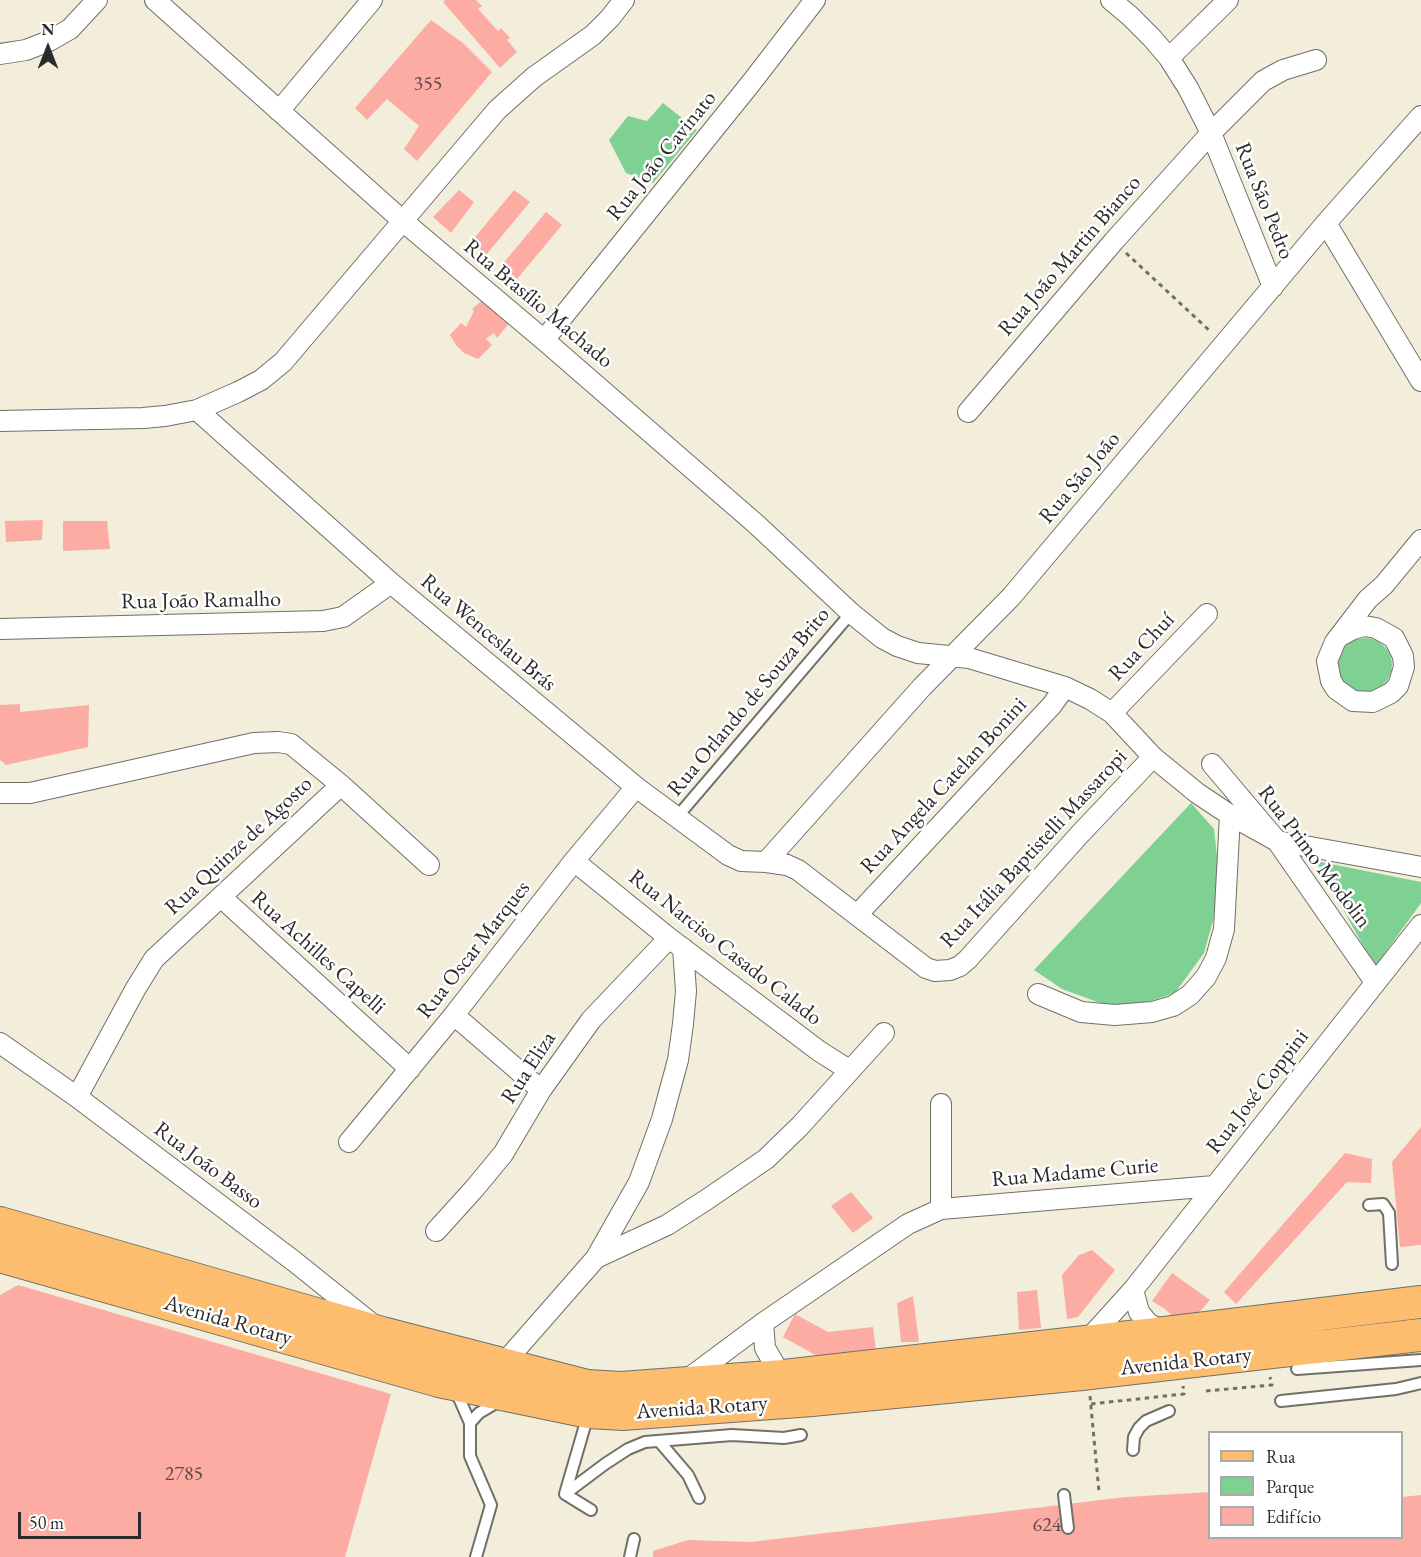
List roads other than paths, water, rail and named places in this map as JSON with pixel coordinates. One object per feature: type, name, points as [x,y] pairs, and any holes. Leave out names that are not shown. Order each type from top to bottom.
[{"type":"main road","name":"Avenida Rotary","points":[[0,1222],[382,1333],[587,1386],[621,1388],[784,1376],[1165,1334],[1421,1302]]},
{"type":"main road","name":"Avenida Rotary","points":[[0,1256],[439,1381],[589,1412],[640,1413],[1082,1380],[1421,1335]]},
{"type":"main road","name":"Avenida Rotary","points":[[1372,1307],[1421,1288]]},
{"type":"street","points":[[0,54],[27,50],[49,41],[70,29],[97,0]]},
{"type":"street","name":"Rua Brasílio Machado","points":[[155,0],[404,222],[544,340],[756,525],[851,613],[891,642],[919,672],[922,687]]},
{"type":"street","points":[[279,111],[372,0]]},
{"type":"street","points":[[0,421],[143,418],[197,410],[261,380],[283,362],[508,98],[551,63],[593,35],[624,0]]},
{"type":"street","name":"Rua João Cavinato","points":[[544,340],[815,0]]},
{"type":"street","name":"Rua São Pedro","points":[[1111,0],[1136,8],[1188,88],[1211,133],[1273,286]]},
{"type":"street","points":[[1169,58],[1228,0]]},
{"type":"street","name":"Rua São Pedro","points":[[1211,133],[1263,81],[1283,70],[1316,60]]},
{"type":"street","name":"Rua São João","points":[[766,862],[922,687],[1011,597],[1273,286],[1421,116]]},
{"type":"street","name":"Rua João Martin Bianco","points":[[968,412],[1114,241],[1211,133]]},
{"type":"street","points":[[1326,224],[1421,381]]},
{"type":"street","name":"Rua Wenceslau Brás","points":[[197,410],[391,583],[636,787],[728,855],[741,861],[787,865],[798,870],[926,968],[935,971],[950,970]]},
{"type":"street","points":[[1342,635],[1364,626],[1376,628],[1394,638],[1403,656],[1404,667],[1398,686],[1391,693],[1373,702],[1363,703],[1344,696],[1331,681],[1327,661],[1335,642],[1368,599],[1383,585],[1421,540]]},
{"type":"street","name":"Rua João Ramalho","points":[[0,629],[322,621],[343,617],[391,583]]},
{"type":"street","points":[[1376,628],[1383,585]]},
{"type":"street","name":"Rua Chuí","points":[[1112,713],[1207,614]]},
{"type":"street","name":"Rua Brasílio Machado","points":[[891,642],[918,653],[969,658],[1065,687],[1112,713],[1153,757],[1230,815],[1277,841]]},
{"type":"street","name":"Rua Angela Catelan Bonini","points":[[857,915],[1052,705],[1065,687]]},
{"type":"street","name":"Rua Quinze de Agosto","points":[[0,792],[30,792],[254,743],[269,742],[291,744],[297,747],[341,785],[154,959],[77,1097]]},
{"type":"street","name":"Rua Itália Baptistelli Massaropi","points":[[950,970],[960,966],[968,959],[1080,834],[1153,757]]},
{"type":"street","name":"Rua Primo Modolin","points":[[1212,764],[1277,841],[1375,982]]},
{"type":"street","points":[[341,785],[429,866]]},
{"type":"street","name":"Rua Oscar Marques","points":[[349,1142],[454,1015],[574,861],[636,787]]},
{"type":"street","points":[[1038,994],[1081,1012],[1115,1016],[1152,1012],[1173,1006],[1190,996],[1206,977],[1216,958],[1224,928],[1230,815]]},
{"type":"street","points":[[1277,841],[1421,867]]},
{"type":"street","name":"Rua Narciso Casado Calado","points":[[574,861],[676,943],[819,1051],[849,1070]]},
{"type":"street","name":"Rua Achilles Capelli","points":[[221,897],[410,1069]]},
{"type":"street","name":"Rua José Coppini","points":[[1086,1342],[1133,1290],[1421,925]]},
{"type":"street","points":[[504,1364],[596,1258],[639,1182],[662,1119],[678,1060],[684,1024],[686,991],[676,943]]},
{"type":"street","name":"Rua Eliza","points":[[436,1231],[503,1154],[541,1090],[591,1020],[676,943]]},
{"type":"street","points":[[454,1015],[541,1090]]},
{"type":"street","points":[[596,1258],[667,1225],[766,1159],[800,1126],[884,1033]]},
{"type":"street","name":"Rua João Basso","points":[[0,1043],[77,1097],[295,1262],[382,1333]]},
{"type":"street","points":[[940,1104],[941,1209]]},
{"type":"street","name":"Rua Madame Curie","points":[[680,1384],[763,1323],[908,1224],[941,1209],[1214,1186]]},
{"type":"street","points":[[1133,1290],[1139,1312],[1148,1323],[1165,1334]]},
{"type":"street","points":[[763,1323],[765,1348],[769,1358],[784,1376],[812,1400]]},
{"type":"lane","name":"Rua Orlando de Souza Brito","points":[[677,817],[851,613]]},
{"type":"lane","points":[[1369,1205],[1383,1204],[1389,1213],[1392,1264]]},
{"type":"lane","points":[[1298,1369],[1421,1360]]},
{"type":"lane","points":[[439,1381],[459,1398],[470,1423],[470,1456],[491,1505],[476,1557]]},
{"type":"lane","points":[[1281,1401],[1396,1389],[1421,1383]]},
{"type":"lane","points":[[470,1423],[493,1403],[511,1396]]},
{"type":"lane","points":[[1133,1450],[1134,1437],[1138,1428],[1146,1421],[1169,1411]]},
{"type":"lane","points":[[565,1494],[589,1412]]},
{"type":"lane","points":[[565,1494],[604,1464],[628,1449],[645,1442],[732,1435],[784,1438],[801,1434]]},
{"type":"lane","points":[[659,1441],[688,1475],[699,1498]]},
{"type":"lane","points":[[565,1494],[591,1510]]},
{"type":"lane","points":[[1064,1495],[1068,1528]]},
{"type":"lane","points":[[630,1557],[634,1539]]}]
